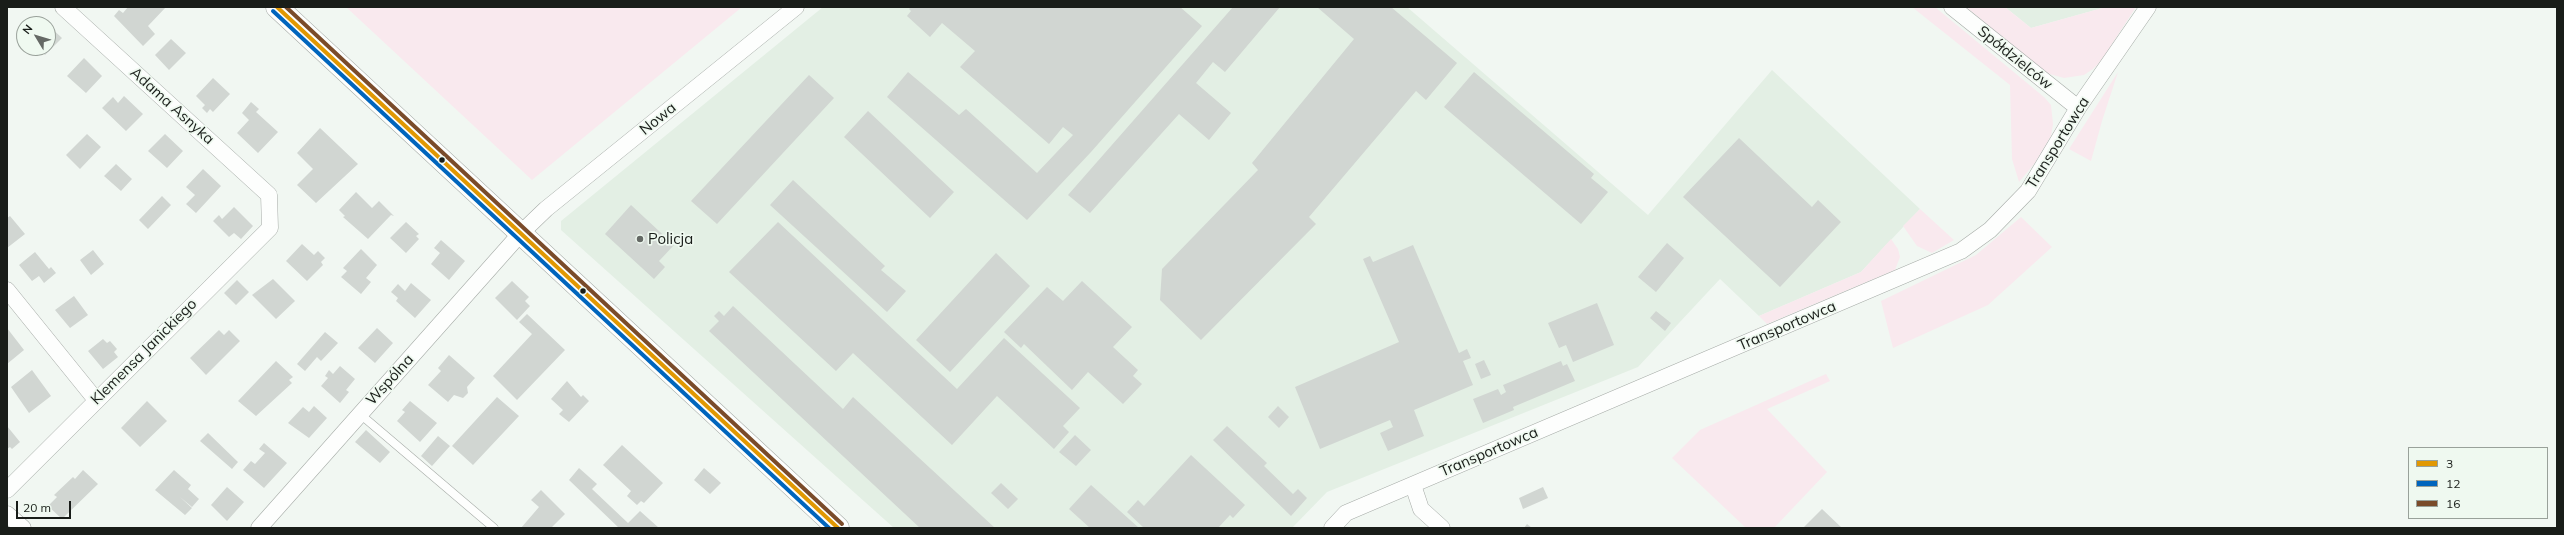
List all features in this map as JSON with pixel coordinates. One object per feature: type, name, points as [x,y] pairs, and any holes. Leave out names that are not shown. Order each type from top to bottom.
[{"type":"main road","points":[[277,7],[838,528]]},
{"type":"street","name":"Adama Asnyka","points":[[62,7],[269,195],[269,211]]},
{"type":"street","name":"Nowa","points":[[521,233],[546,209],[796,7]]},
{"type":"street","name":"Spółdzielców","points":[[1952,7],[2078,108]]},
{"type":"street","name":"Transportowca","points":[[1332,528],[1346,513],[1961,251],[1990,230],[2028,191],[2078,108],[2148,7]]},
{"type":"street","name":"Klemensa Janickiego","points":[[7,490],[270,228],[269,211]]},
{"type":"street","name":"Wspólna","points":[[259,528],[521,233]]},
{"type":"street","points":[[7,290],[96,400]]},
{"type":"street","points":[[1413,485],[1421,509],[1442,528]]},
{"type":"street","points":[[7,514],[23,528]]},
{"type":"lane","points":[[360,414],[494,528]]},
{"type":"shaded area","points":[[346,7],[742,7],[532,180]]},
{"type":"shaded area","points":[[823,7],[1407,7],[1648,215],[1772,70],[1920,209],[1861,272],[1759,316],[1720,279],[1638,367],[1327,492],[1292,528],[894,528],[561,230],[561,221]]},
{"type":"shaded area","points":[[1912,7],[1935,7],[2044,97],[2051,105],[2053,124],[2051,136],[2035,163],[2019,182],[2012,159],[2010,85]]},
{"type":"shaded area","points":[[1966,7],[2005,7],[2031,28],[2106,7],[2136,7],[2101,61],[2093,69],[2084,75],[2064,78],[2046,73]]},
{"type":"shaded area","points":[[2005,7],[2106,7],[2031,28]]},
{"type":"shaded area","points":[[2118,72],[2102,121],[2091,161],[2069,149]]},
{"type":"shaded area","points":[[1920,209],[1954,240],[1932,253],[1917,246],[1903,226]]},
{"type":"shaded area","points":[[2021,217],[2052,247],[1988,305],[1893,348],[1881,301],[1976,255]]},
{"type":"shaded area","points":[[1891,239],[1898,249],[1900,257],[1895,270],[1767,324],[1759,316],[1861,272]]},
{"type":"shaded area","points":[[1826,374],[1830,381],[1767,409],[1827,472],[1774,528],[1746,528],[1672,458],[1700,430]]},
{"type":"building","points":[[128,7],[166,7],[148,26],[155,34],[143,46],[114,16],[119,10],[123,13]]},
{"type":"building","points":[[911,7],[1180,7],[1202,26],[1091,152],[1027,220],[887,97],[908,72],[959,115],[966,109],[1037,173],[1073,135],[1063,127],[1049,144],[960,67],[975,51],[942,23],[930,37],[907,16],[911,11],[909,9]]},
{"type":"building","points":[[1233,7],[1280,7],[1225,72],[1213,62],[1196,83],[1231,113],[1209,140],[1179,114],[1090,213],[1068,195]]},
{"type":"building","points":[[1317,7],[1391,7],[1457,63],[1426,100],[1416,91],[1309,217],[1316,224],[1201,340],[1160,300],[1162,269],[1258,170],[1252,163],[1354,39]]},
{"type":"building","points":[[56,32],[62,38],[56,44]]},
{"type":"building","points":[[171,39],[186,53],[169,70],[155,55]]},
{"type":"building","points":[[84,58],[102,76],[86,93],[67,76]]},
{"type":"building","points":[[1474,72],[1594,174],[1591,178],[1608,192],[1581,224],[1444,107]]},
{"type":"building","points":[[809,75],[834,98],[717,224],[691,201]]},
{"type":"building","points":[[213,78],[230,94],[213,112],[210,109],[207,113],[202,108],[205,105],[196,96]]},
{"type":"building","points":[[124,96],[143,114],[126,131],[102,108],[113,97],[118,103]]},
{"type":"building","points":[[251,102],[259,109],[256,112],[278,132],[258,153],[237,133],[249,120],[242,113]]},
{"type":"building","points":[[868,111],[954,192],[930,218],[844,137]]},
{"type":"building","points":[[320,128],[358,164],[316,203],[297,185],[313,169],[297,153]]},
{"type":"building","points":[[87,134],[101,147],[80,169],[66,155]]},
{"type":"building","points":[[165,134],[183,151],[167,168],[148,151]]},
{"type":"building","points":[[1739,138],[1812,207],[1818,200],[1841,222],[1780,287],[1683,197]]},
{"type":"building","points":[[116,164],[132,179],[121,191],[104,176]]},
{"type":"building","points":[[203,169],[221,186],[196,213],[186,204],[195,195],[186,187]]},
{"type":"building","points":[[793,180],[885,266],[881,270],[906,291],[887,312],[770,205]]},
{"type":"building","points":[[356,192],[372,208],[379,201],[394,216],[391,215],[368,239],[343,217],[345,216],[339,210]]},
{"type":"building","points":[[162,196],[171,205],[148,229],[139,220]]},
{"type":"building","name":"Policja","points":[[631,205],[674,245],[659,261],[665,267],[654,279],[605,234]]},
{"type":"building","points":[[234,207],[253,226],[241,239],[234,233],[229,237],[213,221],[219,215],[222,219]]},
{"type":"building","points":[[10,216],[25,234],[7,248],[7,218]]},
{"type":"building","points":[[406,222],[419,234],[416,236],[419,239],[406,253],[390,238]]},
{"type":"building","points":[[778,222],[957,389],[1004,338],[1080,408],[1063,426],[1069,432],[1054,449],[997,396],[952,445],[853,353],[836,371],[729,272]]},
{"type":"building","points":[[441,240],[465,261],[449,280],[431,264],[440,253],[434,248]]},
{"type":"building","points":[[1667,243],[1684,258],[1656,292],[1638,277]]},
{"type":"building","points":[[302,244],[314,255],[318,251],[325,258],[321,262],[323,265],[307,281],[286,261]]},
{"type":"building","points":[[1413,245],[1459,353],[1467,349],[1471,358],[1463,361],[1473,385],[1414,410],[1424,436],[1388,451],[1380,433],[1393,427],[1390,420],[1320,449],[1295,387],[1399,342],[1363,259],[1370,256],[1373,262]]},
{"type":"building","points":[[361,249],[377,265],[366,278],[371,282],[361,294],[341,277],[347,271],[343,268]]},
{"type":"building","points":[[93,250],[104,264],[91,275],[80,260]]},
{"type":"building","points":[[35,252],[49,269],[51,267],[56,273],[44,283],[39,276],[32,281],[19,265]]},
{"type":"building","points":[[996,253],[1030,286],[950,372],[916,340]]},
{"type":"building","points":[[273,279],[295,301],[276,319],[252,295]]},
{"type":"building","points":[[237,280],[249,292],[236,305],[224,293]]},
{"type":"building","points":[[512,281],[529,297],[525,301],[530,306],[517,320],[495,298]]},
{"type":"building","points":[[1082,281],[1132,327],[1113,347],[1138,370],[1133,376],[1142,384],[1123,404],[1088,372],[1072,390],[1024,344],[1021,348],[1004,332],[1047,287],[1063,301]]},
{"type":"building","points":[[411,283],[431,300],[415,318],[396,301],[398,298],[391,292],[398,284],[405,291]]},
{"type":"building","points":[[74,296],[88,315],[70,328],[55,310]]},
{"type":"building","points":[[1597,303],[1614,345],[1573,362],[1566,345],[1559,348],[1548,323]]},
{"type":"building","points":[[733,306],[843,409],[853,397],[995,528],[920,528],[709,331],[719,321],[714,316],[719,311],[724,316]]},
{"type":"building","points":[[1656,311],[1671,323],[1665,331],[1650,318]]},
{"type":"building","points":[[527,314],[565,350],[517,400],[493,376],[532,334],[519,322]]},
{"type":"building","points":[[7,328],[24,350],[7,364]]},
{"type":"building","points":[[377,328],[393,343],[375,363],[358,348]]},
{"type":"building","points":[[219,330],[224,335],[229,330],[240,341],[206,375],[190,358]]},
{"type":"building","points":[[325,332],[338,343],[321,361],[317,357],[305,371],[297,364]]},
{"type":"building","points":[[103,339],[107,343],[110,341],[117,349],[114,352],[118,357],[103,369],[88,351]]},
{"type":"building","points":[[449,355],[475,378],[467,387],[468,393],[463,398],[454,395],[448,402],[428,385],[441,371],[438,368]]},
{"type":"building","points":[[1484,360],[1491,375],[1481,379],[1475,364]]},
{"type":"building","points":[[276,361],[293,377],[289,380],[292,383],[256,416],[238,401]]},
{"type":"building","points":[[1561,361],[1563,366],[1567,364],[1575,381],[1513,407],[1514,410],[1483,423],[1473,399],[1498,389],[1501,395],[1506,392],[1503,385]]},
{"type":"building","points":[[340,366],[355,379],[346,390],[349,392],[340,403],[321,386],[328,378],[325,376],[329,370],[333,374]]},
{"type":"building","points":[[32,370],[51,396],[29,413],[11,387]]},
{"type":"building","points":[[567,381],[581,397],[583,395],[589,401],[569,422],[559,414],[563,410],[551,399]]},
{"type":"building","points":[[497,397],[519,416],[473,465],[452,446]]},
{"type":"building","points":[[147,401],[167,421],[140,447],[121,428]]},
{"type":"building","points":[[410,401],[437,423],[420,442],[397,421],[405,412],[402,410]]},
{"type":"building","points":[[314,406],[327,418],[309,438],[288,423],[303,407],[309,412]]},
{"type":"building","points":[[1278,406],[1289,417],[1279,428],[1268,417]]},
{"type":"building","points":[[7,426],[20,442],[12,449],[10,447],[7,449]]},
{"type":"building","points":[[1227,426],[1267,463],[1264,466],[1293,494],[1298,489],[1307,498],[1291,516],[1213,440]]},
{"type":"building","points":[[366,430],[390,452],[380,463],[355,442]]},
{"type":"building","points":[[208,433],[238,462],[232,469],[200,441]]},
{"type":"building","points":[[1075,435],[1091,450],[1076,466],[1059,452]]},
{"type":"building","points":[[438,436],[450,446],[432,466],[421,456]]},
{"type":"building","points":[[264,443],[287,463],[264,488],[243,470],[251,461],[255,464],[265,453],[259,449]]},
{"type":"building","points":[[622,445],[663,483],[644,503],[641,501],[637,505],[627,496],[631,491],[603,465]]},
{"type":"building","points":[[1191,455],[1245,505],[1233,518],[1230,515],[1218,528],[1144,528],[1127,512],[1138,500],[1144,506]]},
{"type":"building","points":[[579,468],[597,484],[592,489],[628,523],[640,511],[659,528],[619,528],[569,480]]},
{"type":"building","points":[[704,468],[721,483],[710,494],[694,480]]},
{"type":"building","points":[[83,470],[98,484],[62,519],[48,506],[57,497],[54,495],[73,477],[75,479]]},
{"type":"building","points":[[174,470],[191,485],[188,489],[199,499],[192,507],[180,497],[192,508],[185,515],[155,490]]},
{"type":"building","points":[[1001,483],[1018,499],[1008,509],[991,493]]},
{"type":"building","points":[[1091,485],[1139,528],[1090,528],[1069,509]]},
{"type":"building","points":[[227,487],[244,502],[227,521],[211,505]]},
{"type":"building","points":[[1543,487],[1548,498],[1523,509],[1519,498]]},
{"type":"building","points":[[541,490],[565,514],[551,528],[521,528],[539,507],[531,500]]},
{"type":"building","points":[[1822,509],[1842,528],[1803,528]]},
{"type":"building","points":[[1527,524],[1532,528],[1524,528]]},
{"type":"transit line","name":"3","points":[[277,7],[838,528]]},
{"type":"transit line","name":"16","points":[[286,7],[842,524]]},
{"type":"transit line","name":"12","points":[[273,11],[829,528]]},
{"type":"place","name":"Policja","points":[[640,239]]}]
